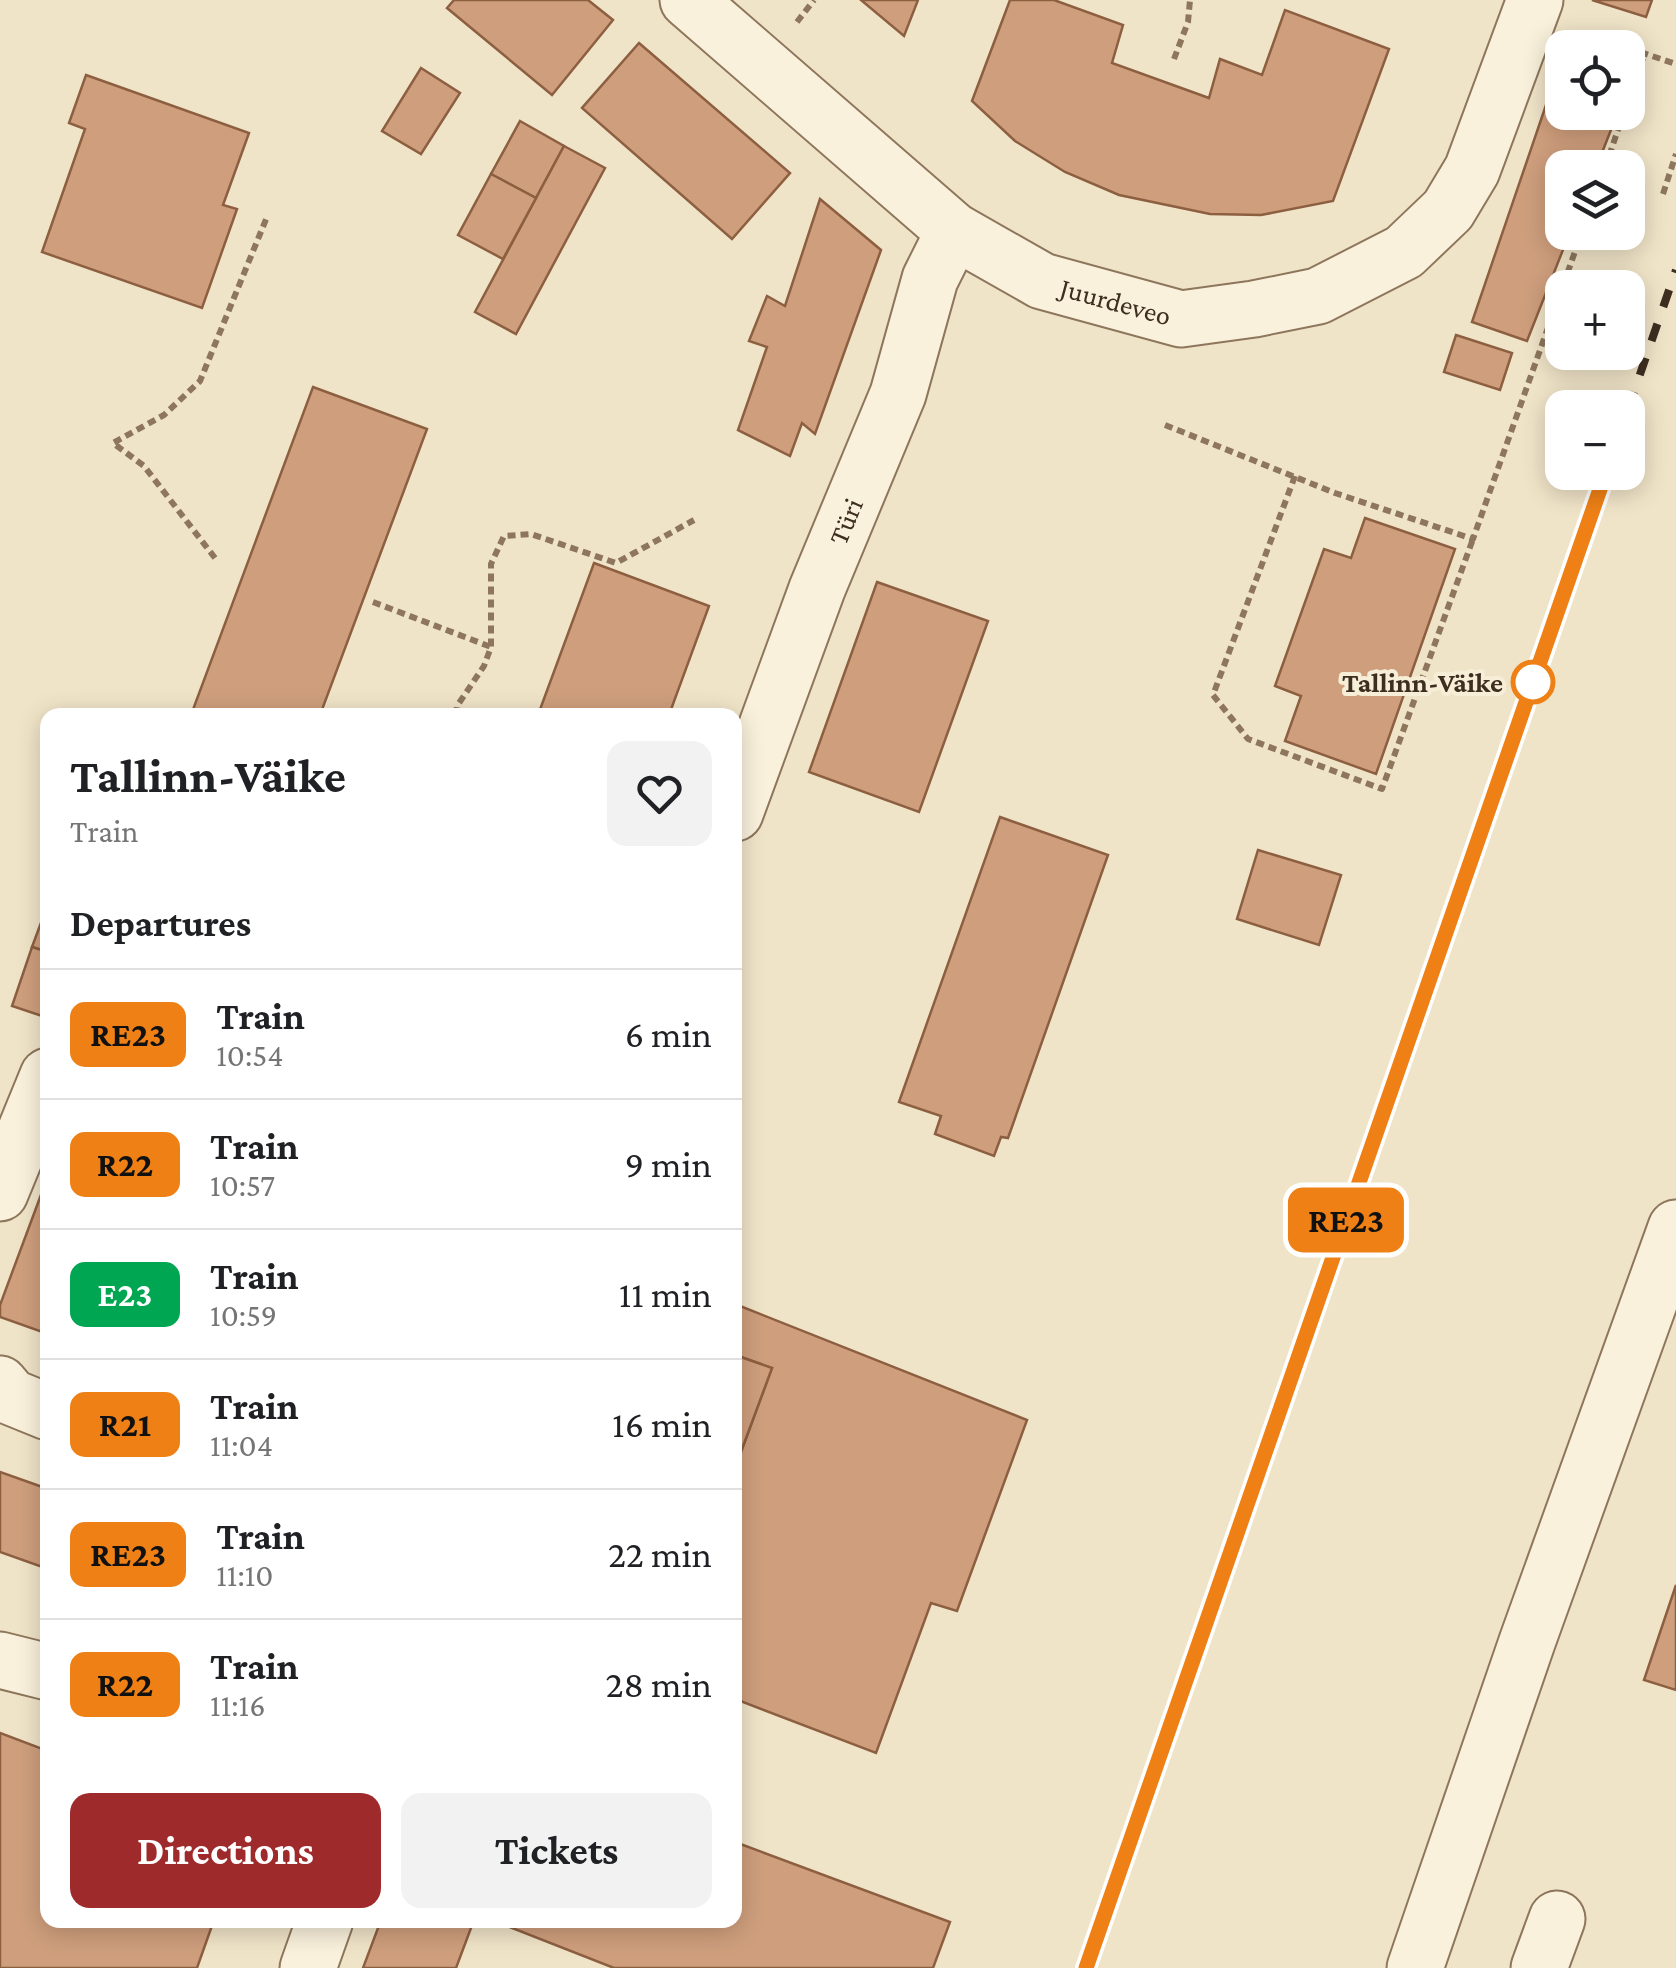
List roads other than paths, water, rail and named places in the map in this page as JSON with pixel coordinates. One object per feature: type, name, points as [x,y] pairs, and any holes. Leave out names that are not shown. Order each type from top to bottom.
[{"type":"street","name":"Juurdeveo","points":[[688,0],[954,231],[1042,281],[1181,319],[1318,296],[1404,252],[1448,210],[1554,18]]},
{"type":"street","name":"Türi","points":[[742,794],[817,589],[898,394],[930,279],[954,231]]},
{"type":"street","points":[[0,1193],[40,1096]]},
{"type":"street","points":[[1415,1968],[1676,1228]]},
{"type":"street","points":[[0,1384],[11,1398],[40,1409]]},
{"type":"street","points":[[0,1660],[40,1670]]},
{"type":"street","points":[[308,1968],[323,1928]]},
{"type":"railway","points":[[1635,390],[1676,270]]},
{"type":"railway","points":[[1086,1968],[1600,490]]},
{"type":"train","name":"RE23","points":[[1086,1968],[1600,490]]},
{"type":"place","name":"Tallinn-Väike","points":[[1533,682]]}]
